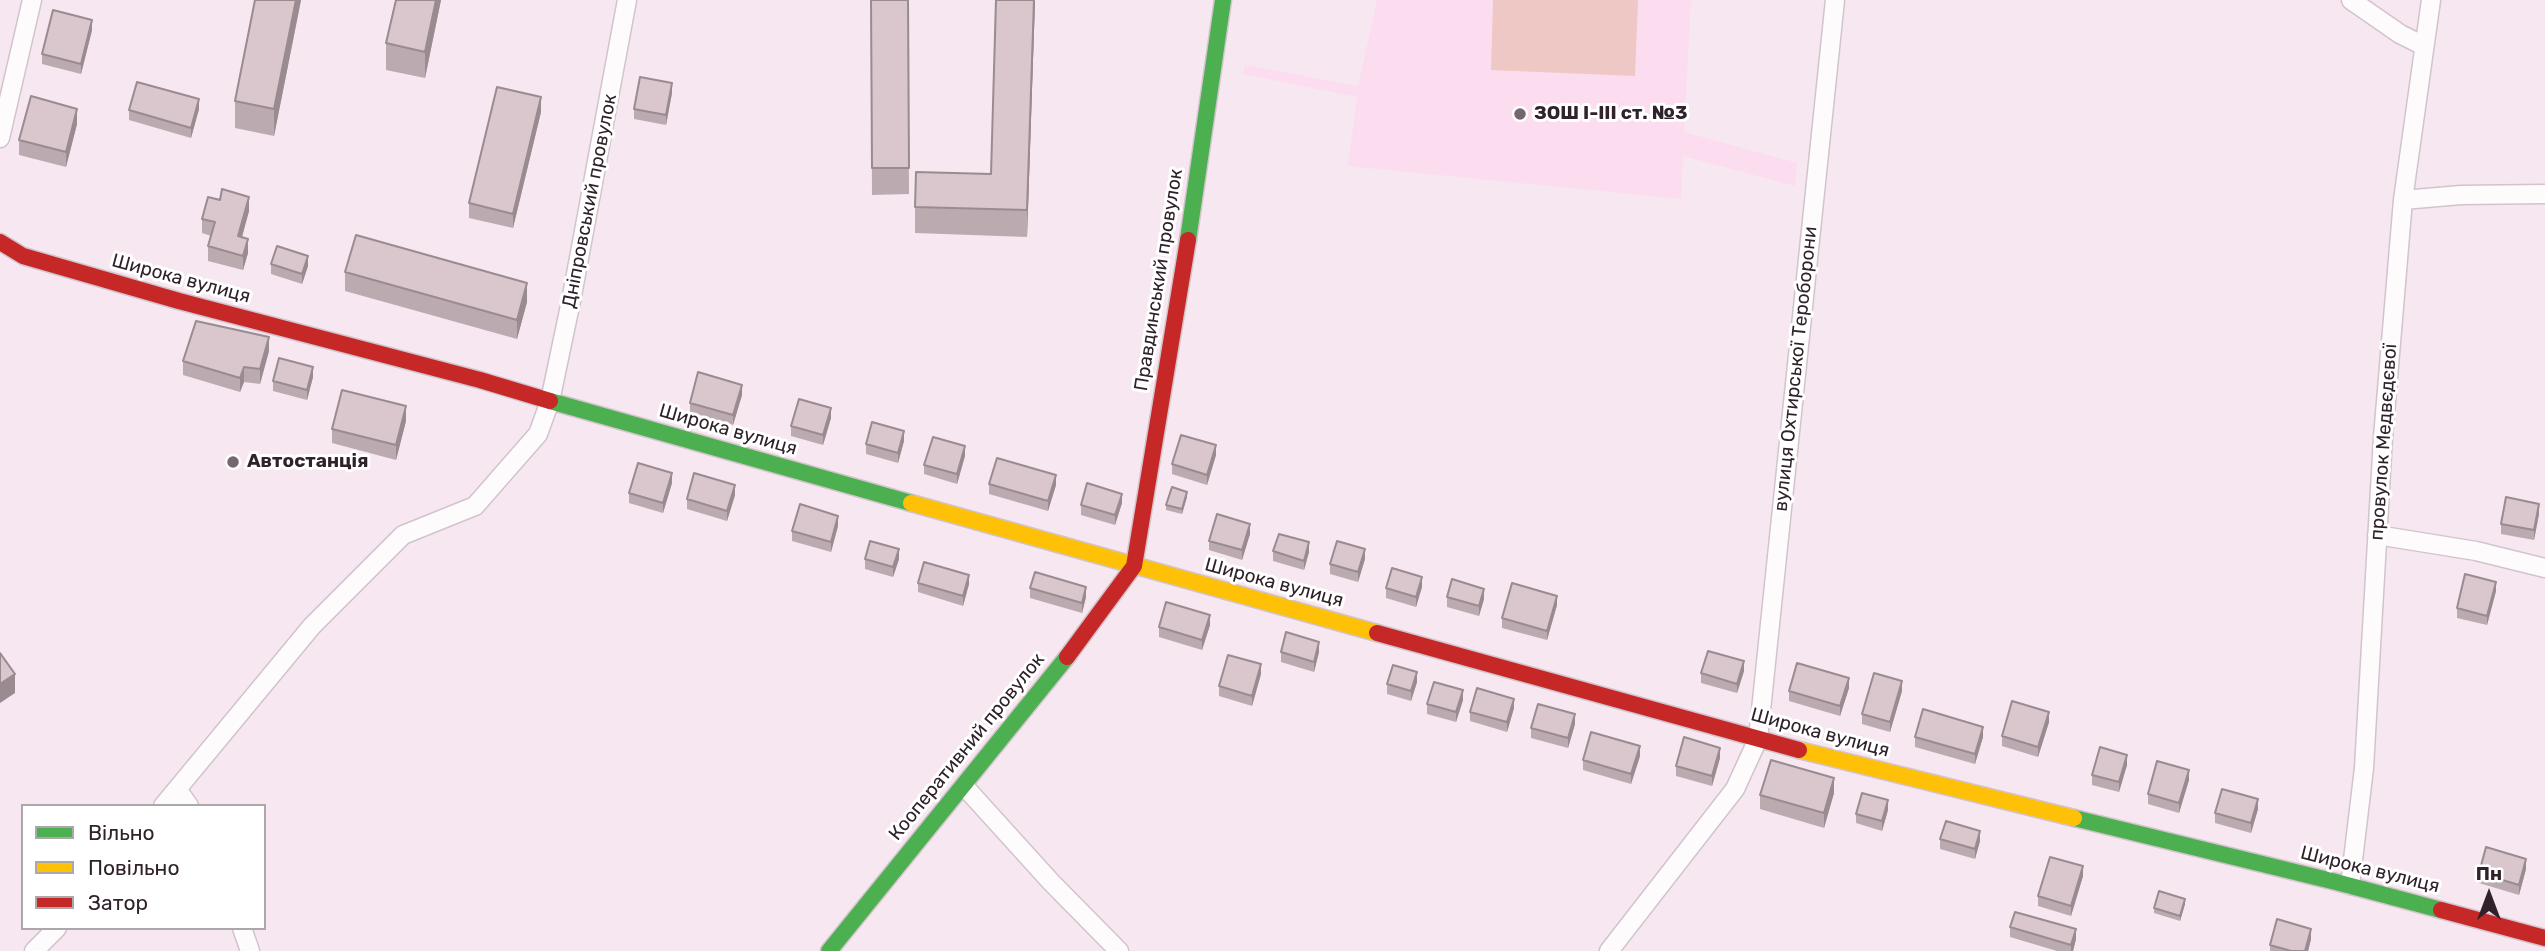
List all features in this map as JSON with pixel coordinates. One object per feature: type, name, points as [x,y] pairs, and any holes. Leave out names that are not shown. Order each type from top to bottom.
[{"type":"street","points":[[0,138],[32,0]]},
{"type":"street","name":"Дніпровський провулок","points":[[165,804],[312,626],[403,535],[475,506],[538,434],[550,401],[627,0]]},
{"type":"street","name":"Правдинський провулок","points":[[1134,566],[1184,265],[1223,0]]},
{"type":"street","name":"вулиця Охтирської Тероборони","points":[[1609,951],[1735,789],[1758,739],[1835,0]]},
{"type":"street","points":[[2351,0],[2400,34],[2424,46]]},
{"type":"street","name":"провулок Медвєдєвої","points":[[2350,886],[2364,768],[2377,535],[2403,200],[2431,0]]},
{"type":"street","points":[[2403,200],[2461,195],[2545,194]]},
{"type":"street","name":"Широка вулиця","points":[[0,242],[23,257],[480,380],[1134,566],[1847,764],[2350,886],[2545,937]]},
{"type":"street","points":[[2377,535],[2476,551],[2545,568]]},
{"type":"street","name":"Кооперативний провулок","points":[[829,951],[1084,635],[1134,566]]},
{"type":"street","points":[[964,786],[1051,882],[1119,951]]},
{"type":"street","points":[[177,789],[188,804]]},
{"type":"street","points":[[34,951],[55,930]]},
{"type":"street","points":[[243,930],[250,951]]},
{"type":"shaded area","name":"ЗОШ І-ІІІ ст. №3","points":[[1377,0],[1691,0],[1684,132],[1797,163],[1795,186],[1683,156],[1681,199],[1348,166],[1357,97],[1243,74],[1245,65],[1358,86]]},
{"type":"shaded area","points":[[1493,0],[1638,0],[1635,76],[1491,70]]},
{"type":"building","points":[[255,0],[296,0],[274,109],[235,101]]},
{"type":"building","points":[[396,0],[436,0],[425,52],[386,43]]},
{"type":"building","points":[[871,0],[908,0],[909,168],[872,168]]},
{"type":"building","points":[[996,0],[1034,0],[1027,210],[915,207],[916,172],[991,174]]},
{"type":"building","points":[[53,10],[92,20],[81,64],[42,54]]},
{"type":"building","points":[[640,77],[672,83],[666,115],[634,109]]},
{"type":"building","points":[[137,82],[199,99],[191,128],[129,110]]},
{"type":"building","points":[[497,87],[541,97],[513,214],[469,203]]},
{"type":"building","points":[[31,96],[77,109],[66,152],[19,140]]},
{"type":"building","points":[[222,189],[249,197],[238,236],[248,239],[243,256],[208,246],[215,222],[202,219],[208,197],[220,200]]},
{"type":"building","points":[[356,235],[527,283],[517,320],[345,272]]},
{"type":"building","points":[[277,246],[308,256],[302,274],[271,264]]},
{"type":"building","points":[[196,321],[269,337],[260,369],[244,367],[240,378],[183,361]]},
{"type":"building","points":[[279,358],[313,367],[307,390],[273,381]]},
{"type":"building","points":[[698,372],[742,385],[733,415],[690,403]]},
{"type":"building","points":[[342,390],[406,406],[396,445],[332,429]]},
{"type":"building","points":[[799,399],[831,408],[823,435],[791,426]]},
{"type":"building","points":[[872,422],[904,431],[898,453],[866,444]]},
{"type":"building","points":[[1181,435],[1216,445],[1207,475],[1172,464]]},
{"type":"building","points":[[933,437],[965,446],[957,474],[924,465]]},
{"type":"building","points":[[997,458],[1056,475],[1048,501],[989,484]]},
{"type":"building","points":[[638,463],[672,473],[663,503],[629,493]]},
{"type":"building","points":[[694,473],[735,485],[727,511],[687,499]]},
{"type":"building","points":[[1087,483],[1122,494],[1115,515],[1081,505]]},
{"type":"building","points":[[1172,487],[1187,492],[1182,509],[1166,505]]},
{"type":"building","points":[[2506,497],[2539,504],[2534,530],[2501,524]]},
{"type":"building","points":[[800,504],[838,516],[831,542],[792,531]]},
{"type":"building","points":[[1217,514],[1250,524],[1242,550],[1209,541]]},
{"type":"building","points":[[1279,534],[1309,542],[1304,561],[1273,551]]},
{"type":"building","points":[[870,541],[899,549],[893,567],[865,559]]},
{"type":"building","points":[[1337,541],[1365,549],[1358,572],[1330,564]]},
{"type":"building","points":[[924,562],[969,575],[963,596],[918,583]]},
{"type":"building","points":[[1392,568],[1422,577],[1416,597],[1386,588]]},
{"type":"building","points":[[1035,572],[1086,587],[1082,603],[1030,588]]},
{"type":"building","points":[[2465,574],[2496,582],[2487,616],[2457,608]]},
{"type":"building","points":[[1452,579],[1484,589],[1479,606],[1447,597]]},
{"type":"building","points":[[1512,583],[1557,596],[1547,631],[1502,618]]},
{"type":"building","points":[[1166,602],[1210,615],[1202,640],[1159,627]]},
{"type":"building","points":[[1286,632],[1319,642],[1314,662],[1281,652]]},
{"type":"building","points":[[1708,651],[1744,661],[1737,684],[1701,673]]},
{"type":"building","points":[[0,653],[15,674],[0,684]]},
{"type":"building","points":[[1228,655],[1261,664],[1252,696],[1219,686]]},
{"type":"building","points":[[1797,663],[1849,678],[1840,706],[1789,691]]},
{"type":"building","points":[[1393,665],[1417,672],[1411,691],[1387,684]]},
{"type":"building","points":[[1874,673],[1902,681],[1890,722],[1862,714]]},
{"type":"building","points":[[1434,682],[1463,690],[1456,712],[1427,704]]},
{"type":"building","points":[[1477,688],[1514,699],[1507,722],[1470,712]]},
{"type":"building","points":[[2012,701],[2049,712],[2038,747],[2002,736]]},
{"type":"building","points":[[1538,704],[1575,714],[1568,738],[1531,728]]},
{"type":"building","points":[[1923,709],[1983,727],[1975,754],[1915,737]]},
{"type":"building","points":[[1591,732],[1640,746],[1631,774],[1583,760]]},
{"type":"building","points":[[1684,737],[1720,748],[1712,776],[1676,766]]},
{"type":"building","points":[[2100,747],[2127,755],[2119,782],[2092,775]]},
{"type":"building","points":[[1771,760],[1834,778],[1824,813],[1760,795]]},
{"type":"building","points":[[2157,761],[2189,770],[2179,803],[2148,794]]},
{"type":"building","points":[[2222,789],[2258,799],[2251,823],[2215,813]]},
{"type":"building","points":[[1862,793],[1888,800],[1882,821],[1856,814]]},
{"type":"building","points":[[1946,821],[1980,831],[1975,849],[1940,839]]},
{"type":"building","points":[[2486,847],[2526,859],[2519,885],[2479,873]]},
{"type":"building","points":[[2050,857],[2083,866],[2071,906],[2038,896]]},
{"type":"building","points":[[2159,891],[2185,899],[2180,916],[2154,908]]},
{"type":"building","points":[[2015,912],[2076,929],[2071,945],[2010,927]]},
{"type":"building","points":[[2277,919],[2311,929],[2305,951],[2291,951],[2270,945]]},
{"type":"traffic: fast","points":[[1188,240],[1223,0]]},
{"type":"traffic: fast","points":[[550,401],[911,503]]},
{"type":"traffic: fast","points":[[829,951],[1067,657]]},
{"type":"traffic: fast","points":[[2074,818],[2441,910]]},
{"type":"traffic: slow","points":[[911,503],[1377,633]]},
{"type":"traffic: slow","points":[[1799,750],[2074,818]]},
{"type":"traffic: jam","points":[[1067,657],[1134,566],[1188,240]]},
{"type":"traffic: jam","points":[[0,242],[23,256],[550,401]]},
{"type":"traffic: jam","points":[[1377,633],[1799,750]]},
{"type":"traffic: jam","points":[[2441,910],[2545,938]]},
{"type":"place","name":"ЗОШ І-ІІІ ст. №3","points":[[1520,114]]},
{"type":"place","name":"Автостанція","points":[[233,462]]}]
